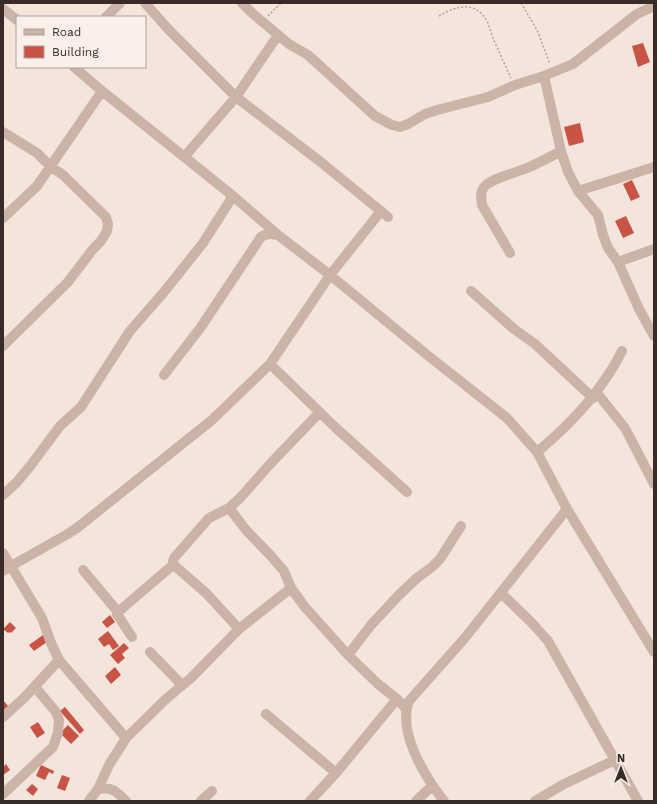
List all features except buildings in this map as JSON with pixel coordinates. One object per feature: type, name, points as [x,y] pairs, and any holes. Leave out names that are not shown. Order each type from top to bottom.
[{"type":"street","points":[[107,16],[120,3]]},
{"type":"street","points":[[7,568],[77,528],[212,420],[270,364],[330,275],[385,214],[322,163],[236,97],[145,3]]},
{"type":"street","points":[[242,3],[289,44],[308,55],[374,116],[392,126],[400,127],[425,114],[488,98],[515,85],[573,64],[637,14],[654,6]]},
{"type":"street","points":[[3,9],[16,19]]},
{"type":"street","points":[[185,156],[236,97],[278,35]]},
{"type":"street","points":[[75,68],[185,156],[278,235],[330,275],[507,418],[537,452],[567,509],[654,652]]},
{"type":"street","points":[[548,74],[561,151],[568,172],[578,191],[598,215],[608,248],[618,262],[639,309],[654,336]]},
{"type":"street","points":[[3,218],[37,186],[102,91]]},
{"type":"street","points":[[3,132],[37,152],[50,166],[63,175],[106,217],[108,224],[107,231],[101,242],[68,282],[3,346]]},
{"type":"street","points":[[510,253],[482,205],[481,196],[485,186],[491,182],[527,168],[561,151]]},
{"type":"street","points":[[578,191],[654,167]]},
{"type":"street","points":[[3,495],[17,482],[60,426],[81,407],[130,331],[164,292],[203,243],[233,196]]},
{"type":"street","points":[[164,375],[201,327],[261,237],[270,233],[278,235]]},
{"type":"street","points":[[618,262],[654,249]]},
{"type":"street","points":[[471,291],[514,329],[535,344],[595,395],[626,428],[654,484]]},
{"type":"street","points":[[537,452],[553,439],[595,395],[622,351]]},
{"type":"street","points":[[270,364],[320,413],[407,492]]},
{"type":"street","points":[[239,629],[213,599],[174,564],[174,558],[210,518],[229,508],[240,498],[270,463],[320,413]]},
{"type":"street","points":[[229,508],[246,530],[284,571],[291,588],[304,606],[348,655],[378,684],[398,699],[406,709]]},
{"type":"street","points":[[444,801],[432,786],[409,742],[405,717],[409,701],[464,639],[567,509]]},
{"type":"street","points":[[348,655],[371,625],[398,596],[440,559],[461,526]]},
{"type":"street","points":[[3,553],[7,568],[42,618],[59,660],[126,738]]},
{"type":"street","points":[[118,612],[174,564]]},
{"type":"street","points":[[83,570],[118,612],[117,615],[132,637]]},
{"type":"street","points":[[88,801],[98,789],[109,765],[126,738],[239,629],[291,588]]},
{"type":"street","points":[[501,593],[548,641],[638,801]]},
{"type":"street","points":[[150,652],[182,685]]},
{"type":"street","points":[[3,717],[14,709],[59,660]]},
{"type":"street","points":[[3,794],[53,747],[58,734],[59,720],[56,712],[35,687]]},
{"type":"street","points":[[310,801],[336,773],[398,699]]},
{"type":"street","points":[[266,714],[336,773]]},
{"type":"street","points":[[535,801],[564,784],[615,760]]},
{"type":"street","points":[[416,801],[432,786]]},
{"type":"street","points":[[98,789],[106,788],[115,790],[126,801]]},
{"type":"street","points":[[201,801],[212,790]]},
{"type":"path","points":[[264,22],[281,3]]},
{"type":"path","points":[[521,3],[537,30],[548,74]]},
{"type":"path","points":[[439,16],[456,8],[471,7],[479,11],[486,20],[515,85]]}]
